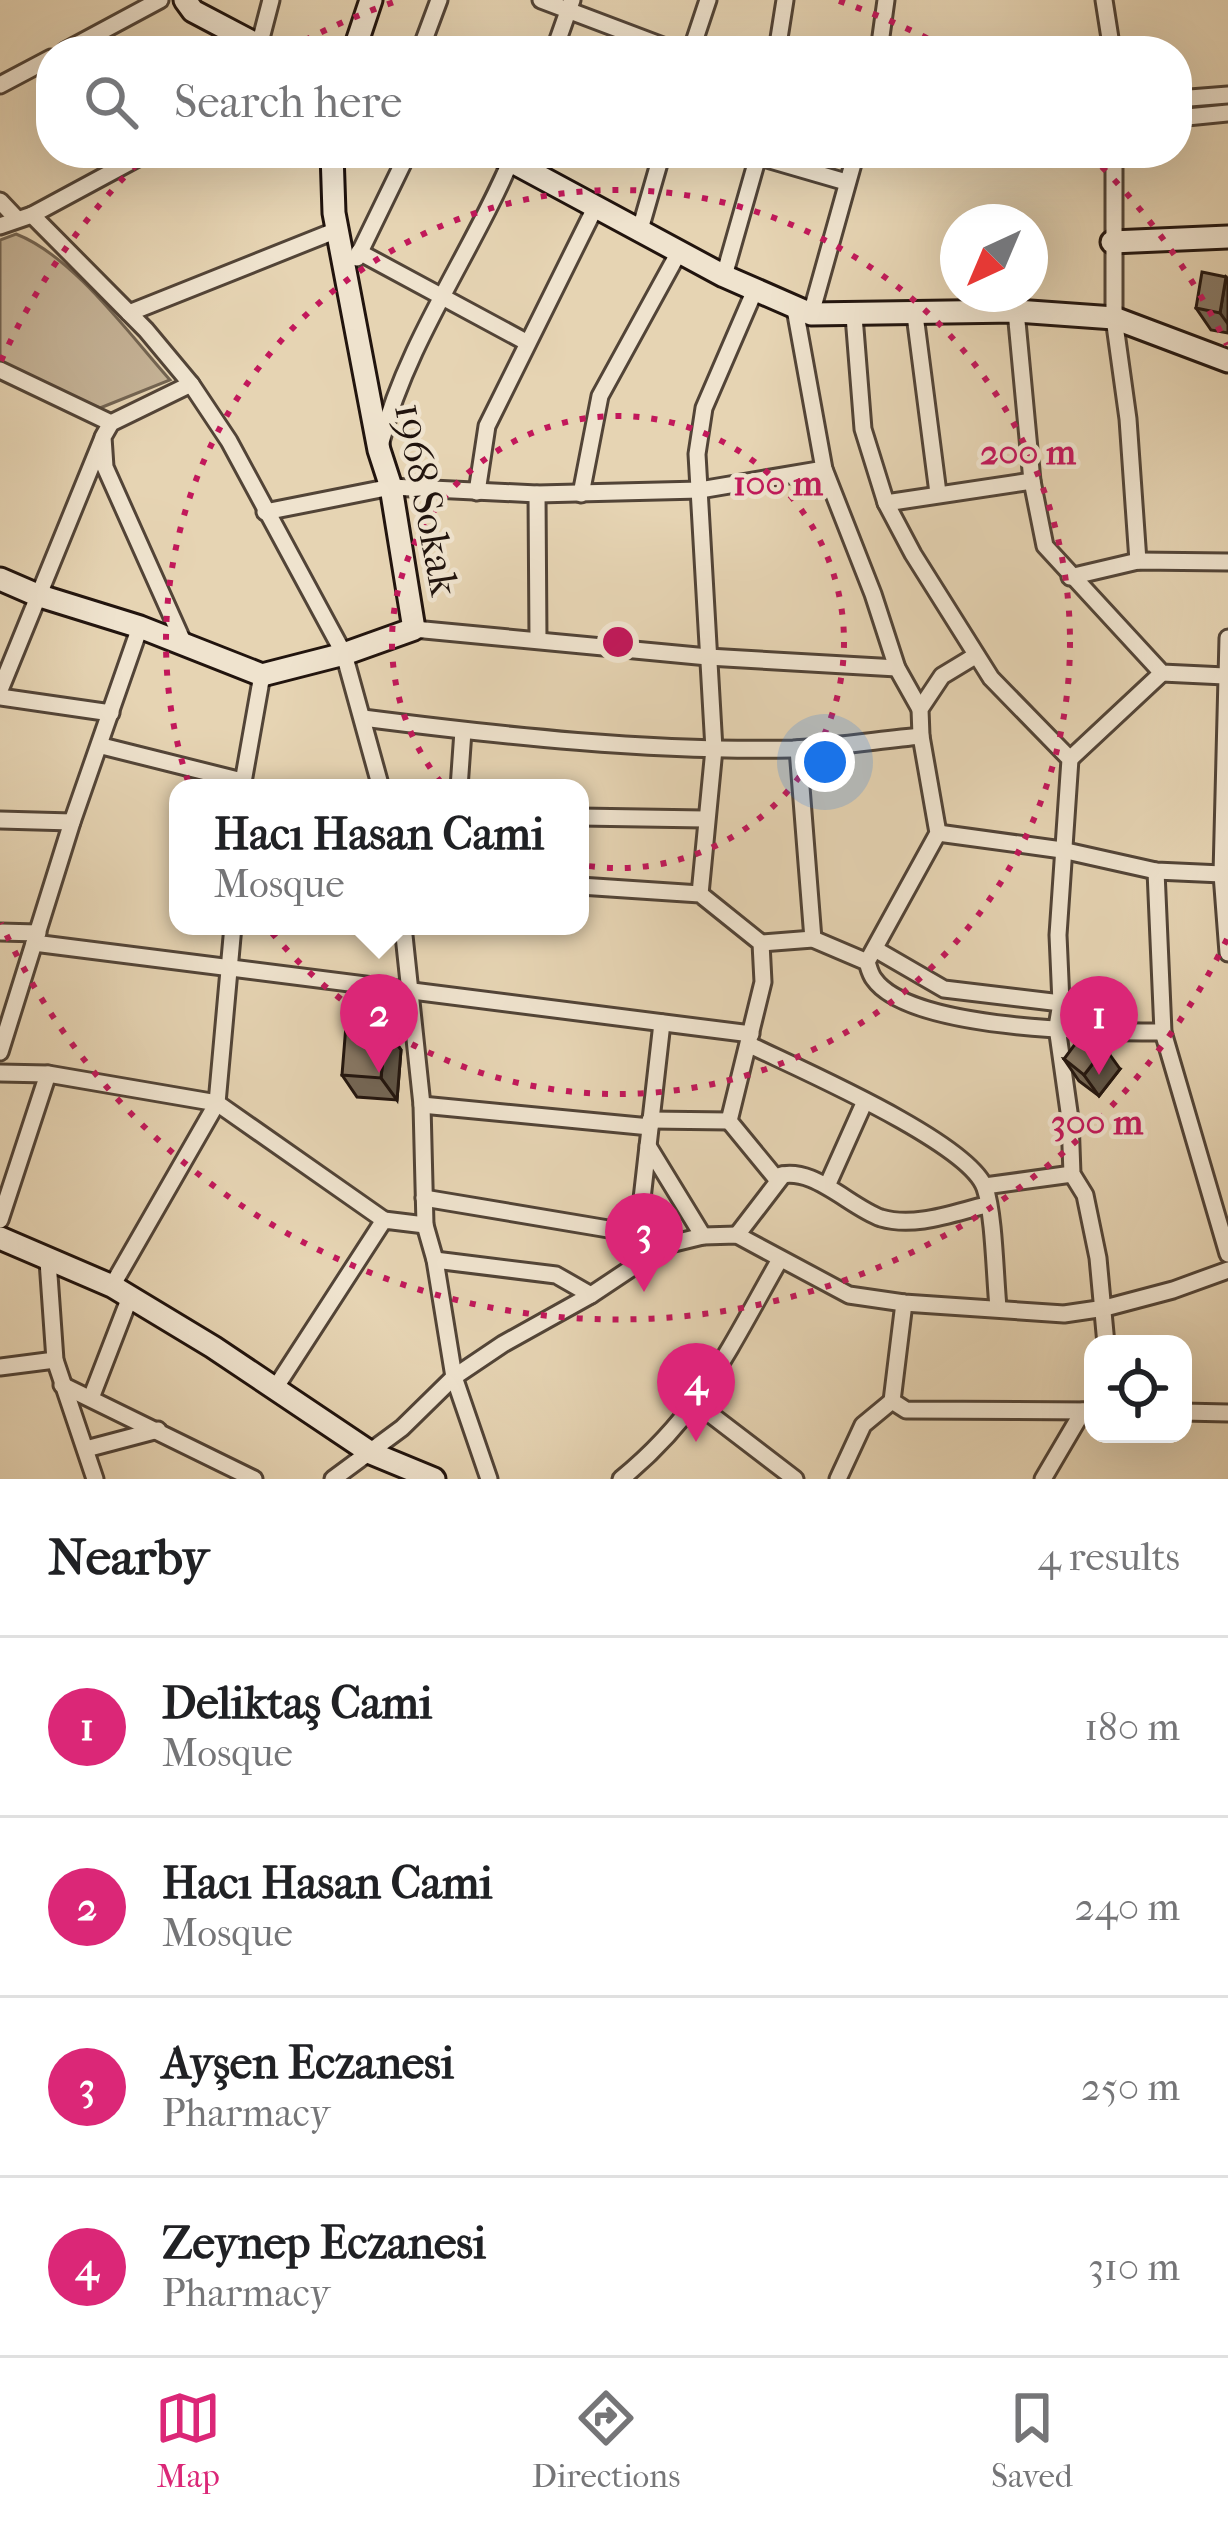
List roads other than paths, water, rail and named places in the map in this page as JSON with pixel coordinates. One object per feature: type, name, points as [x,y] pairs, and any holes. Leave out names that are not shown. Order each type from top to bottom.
[{"type":"main road","points":[[185,0],[193,10],[240,36]]},
{"type":"main road","points":[[359,36],[371,0]]},
{"type":"main road","name":"1968 Sokak","points":[[262,675],[344,654],[414,629],[391,487],[379,450],[337,230],[330,168]]},
{"type":"main road","points":[[527,168],[639,232],[803,311],[854,316],[991,312]]},
{"type":"main road","points":[[1112,242],[1228,237]]},
{"type":"main road","points":[[1030,312],[1114,318],[1228,361]]},
{"type":"main road","points":[[0,579],[262,675]]},
{"type":"main road","points":[[0,1238],[121,1292],[371,1453],[434,1479]]},
{"type":"street","points":[[92,36],[160,0]]},
{"type":"street","points":[[266,36],[271,0]]},
{"type":"street","points":[[426,36],[440,0]]},
{"type":"street","points":[[541,0],[570,5],[641,36]]},
{"type":"street","points":[[696,36],[708,0]]},
{"type":"street","points":[[779,36],[785,0]]},
{"type":"street","points":[[881,36],[886,0]]},
{"type":"street","points":[[1104,0],[1110,36]]},
{"type":"street","points":[[559,36],[570,5]]},
{"type":"street","points":[[0,86],[36,66]]},
{"type":"street","points":[[1192,98],[1228,95]]},
{"type":"street","points":[[1192,117],[1228,113]]},
{"type":"street","points":[[0,226],[118,168]]},
{"type":"street","points":[[348,290],[359,252],[401,168]]},
{"type":"street","points":[[379,450],[387,418],[501,168]]},
{"type":"street","points":[[639,232],[658,168]]},
{"type":"street","points":[[724,276],[751,168]]},
{"type":"street","points":[[800,168],[846,182]]},
{"type":"street","points":[[851,168],[803,311],[824,469],[897,668],[920,709],[938,833],[871,956],[875,982],[920,1008],[993,1025],[1163,1032]]},
{"type":"street","points":[[1114,168],[1114,318],[1138,561]]},
{"type":"street","points":[[0,201],[24,217],[129,313],[191,384],[229,441],[344,654],[379,779]]},
{"type":"street","points":[[477,493],[488,426],[595,208]]},
{"type":"street","points":[[129,313],[337,230]]},
{"type":"street","points":[[580,494],[600,396],[679,251]]},
{"type":"street","points":[[359,252],[526,342]]},
{"type":"street","points":[[700,894],[714,749],[698,454],[704,409],[754,290]]},
{"type":"street","points":[[1016,312],[1032,481],[1046,545],[1070,577],[1162,673],[1225,676]]},
{"type":"street","points":[[915,315],[938,493]]},
{"type":"street","points":[[854,316],[863,429],[886,503],[991,678],[1070,759]]},
{"type":"street","points":[[0,370],[107,430]]},
{"type":"street","points":[[111,713],[0,693],[107,430],[191,384]]},
{"type":"street","points":[[107,430],[105,467],[185,646]]},
{"type":"street","points":[[265,512],[391,487],[537,494],[700,490],[824,469]]},
{"type":"street","points":[[886,503],[1032,481]]},
{"type":"street","points":[[537,494],[538,639]]},
{"type":"street","points":[[1070,577],[1138,561],[1228,562]]},
{"type":"street","points":[[0,1052],[7,1001],[36,938],[140,627]]},
{"type":"street","points":[[414,629],[709,657],[897,668]]},
{"type":"street","points":[[1228,638],[1222,874],[1228,953]]},
{"type":"street","points":[[920,709],[942,676],[976,656]]},
{"type":"street","points":[[1106,1335],[1085,1195],[1072,1174],[1058,1027],[1062,850],[1070,759],[1162,673]]},
{"type":"street","points":[[243,779],[262,675]]},
{"type":"street","points":[[363,718],[463,731],[714,749],[798,748],[921,736]]},
{"type":"street","points":[[460,779],[463,731]]},
{"type":"street","points":[[102,746],[220,779]]},
{"type":"street","points":[[798,748],[813,939]]},
{"type":"street","points":[[589,817],[704,819]]},
{"type":"street","points":[[0,820],[72,822]]},
{"type":"street","points":[[938,833],[1062,850],[1156,871],[1222,874]]},
{"type":"street","points":[[1156,871],[1163,1032],[1228,1254]]},
{"type":"street","points":[[589,887],[700,894],[761,944],[813,939],[871,956],[944,989],[1061,1003]]},
{"type":"street","points":[[0,932],[409,992],[662,1023],[750,1040],[865,1101],[966,1163],[985,1186],[998,1307]]},
{"type":"street","points":[[91,1398],[121,1292],[217,1103],[232,935]]},
{"type":"street","points":[[404,935],[422,1105],[424,1225],[435,1260],[454,1377],[489,1479]]},
{"type":"street","points":[[729,1120],[763,982],[761,944]]},
{"type":"street","points":[[638,1234],[662,1023]]},
{"type":"street","points":[[0,1072],[48,1074],[217,1103],[384,1220],[424,1225]]},
{"type":"street","points":[[0,1220],[48,1074]]},
{"type":"street","points":[[827,1186],[865,1101]]},
{"type":"street","points":[[422,1105],[650,1123],[729,1120]]},
{"type":"street","points":[[729,1120],[775,1177],[785,1173],[827,1186],[880,1217],[918,1222],[986,1205]]},
{"type":"street","points":[[648,1146],[703,1236]]},
{"type":"street","points":[[737,1235],[785,1173]]},
{"type":"street","points":[[985,1186],[1072,1174]]},
{"type":"street","points":[[424,1198],[638,1234],[665,1245]]},
{"type":"street","points":[[274,1390],[384,1220]]},
{"type":"street","points":[[333,1479],[371,1453],[454,1377],[502,1344],[591,1295],[665,1245],[703,1236],[737,1235],[849,1295],[1064,1314],[1105,1308],[1228,1270]]},
{"type":"street","points":[[435,1260],[556,1275],[591,1295]]},
{"type":"street","points":[[48,1261],[56,1360],[95,1479]]},
{"type":"street","points":[[621,1479],[652,1454],[697,1404],[779,1261]]},
{"type":"street","points":[[1211,1276],[1228,1283]]},
{"type":"street","points":[[838,1479],[863,1425],[892,1401],[904,1303]]},
{"type":"street","points":[[0,1367],[56,1360]]},
{"type":"street","points":[[62,1385],[254,1479]]},
{"type":"street","points":[[892,1401],[906,1409],[1084,1411]]},
{"type":"street","points":[[697,1404],[795,1479]]},
{"type":"street","points":[[1192,1412],[1228,1413]]},
{"type":"street","points":[[1042,1479],[1084,1417]]},
{"type":"street","points":[[86,1450],[158,1430]]},
{"type":"place","name":"Hacı Hasan Cami","points":[[379,1073]]},
{"type":"place","name":"Deliktaş Cami","points":[[1099,1075]]},
{"type":"place","name":"Ayşen Eczanesi","points":[[644,1292]]},
{"type":"place","name":"Zeynep Eczanesi","points":[[696,1442]]}]
